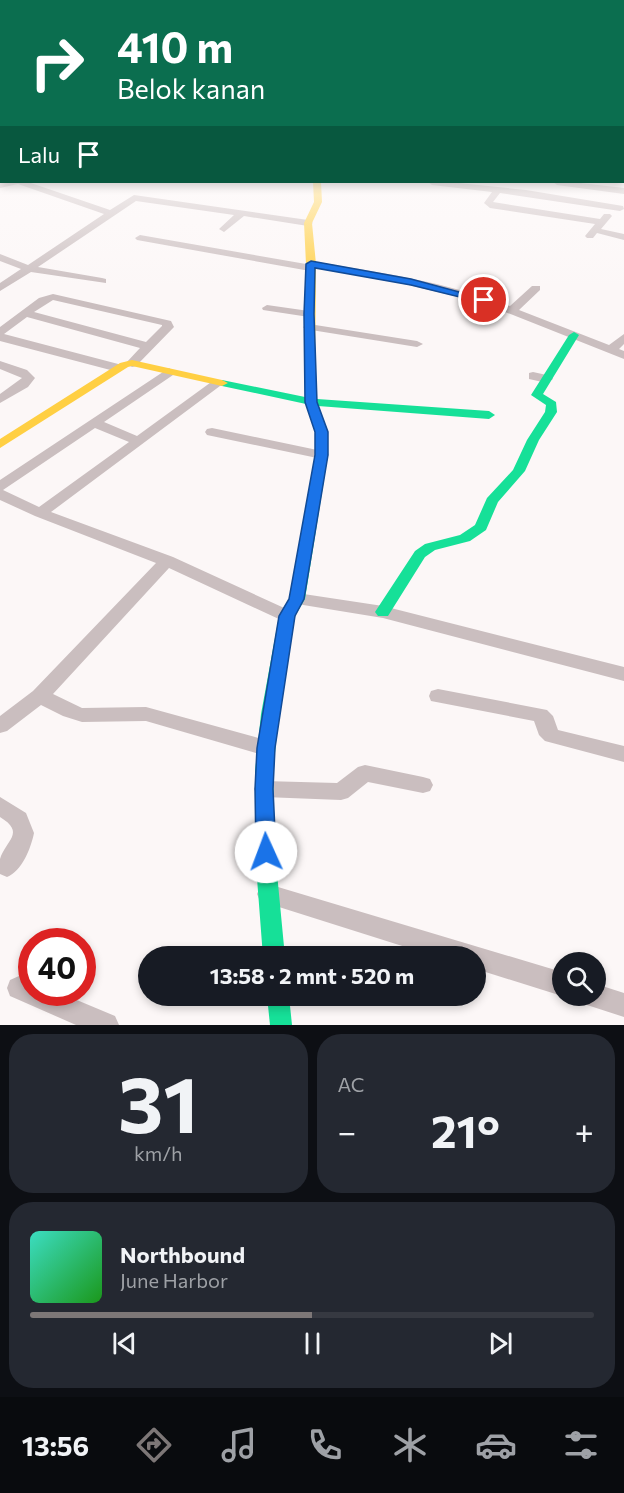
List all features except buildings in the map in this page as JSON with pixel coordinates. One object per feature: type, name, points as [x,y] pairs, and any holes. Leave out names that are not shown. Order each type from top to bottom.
[{"type":"street","points":[[63,197],[112,214]]},
{"type":"street","points":[[273,946],[268,894],[264,789],[266,748],[287,616],[297,599],[322,455],[321,432],[311,402],[309,320],[308,223],[319,197]]},
{"type":"street","points":[[492,197],[488,203],[493,206],[624,237]]},
{"type":"street","points":[[543,197],[618,207]]},
{"type":"street","points":[[583,203],[587,197]]},
{"type":"street","points":[[0,288],[134,198],[308,223]]},
{"type":"street","points":[[596,229],[618,207]]},
{"type":"street","points":[[224,229],[241,214]]},
{"type":"street","points":[[140,238],[426,285],[512,310],[624,355]]},
{"type":"street","points":[[0,257],[27,268],[102,281]]},
{"type":"street","points":[[512,310],[536,288]]},
{"type":"street","points":[[0,332],[44,300],[54,297],[167,323],[168,327],[132,363],[118,369],[0,444]]},
{"type":"street","points":[[267,308],[309,320],[417,344]]},
{"type":"street","points":[[25,313],[147,346]]},
{"type":"street","points":[[383,612],[420,554],[430,547],[465,538],[481,527],[492,501],[519,471],[533,440],[551,412],[552,404],[537,396],[540,377],[574,335]]},
{"type":"street","points":[[0,337],[118,369]]},
{"type":"street","points":[[611,350],[624,337]]},
{"type":"street","points":[[132,363],[311,402],[489,415]]},
{"type":"street","points":[[0,365],[29,378],[24,384],[0,399]]},
{"type":"street","points":[[0,487],[169,372]]},
{"type":"street","points":[[40,513],[218,383]]},
{"type":"street","points":[[94,423],[139,441]]},
{"type":"street","points":[[212,432],[322,455]]},
{"type":"street","points":[[0,494],[40,513],[167,561],[287,616]]},
{"type":"street","points":[[0,726],[40,696],[167,561]]},
{"type":"street","points":[[297,599],[383,612],[624,674]]},
{"type":"street","points":[[40,696],[75,713],[97,716],[132,712],[146,714],[266,748]]},
{"type":"street","points":[[438,696],[540,715],[546,721],[546,730],[552,736],[624,754]]},
{"type":"street","points":[[264,789],[341,792],[365,773],[423,786]]},
{"type":"street","points":[[0,806],[15,816],[24,826],[25,835],[7,867]]},
{"type":"street","points":[[268,894],[552,981]]},
{"type":"street","points":[[606,999],[624,1005]]},
{"type":"street","points":[[61,1006],[106,1025]]},
{"type":"street","points":[[279,1006],[280,1025]]},
{"type":"traffic: fast","points":[[383,612],[420,554],[430,547],[465,538],[481,527],[492,501],[519,471],[533,440],[551,412],[552,404],[537,395],[574,335]]},
{"type":"traffic: fast","points":[[273,946],[265,852],[264,772],[270,714],[287,616],[297,599],[322,455],[321,432],[311,402],[310,371]]},
{"type":"traffic: fast","points":[[222,383],[311,402],[489,415]]},
{"type":"traffic: fast","points":[[279,1006],[281,1025]]},
{"type":"traffic: slow","points":[[310,371],[311,264],[308,223],[318,202],[318,197]]},
{"type":"traffic: slow","points":[[0,444],[124,365],[132,363],[222,383]]},
{"type":"route","points":[[266,852],[264,789],[266,748],[287,616],[297,599],[322,455],[321,432],[311,402],[309,314],[311,264],[411,282],[484,300]]}]
